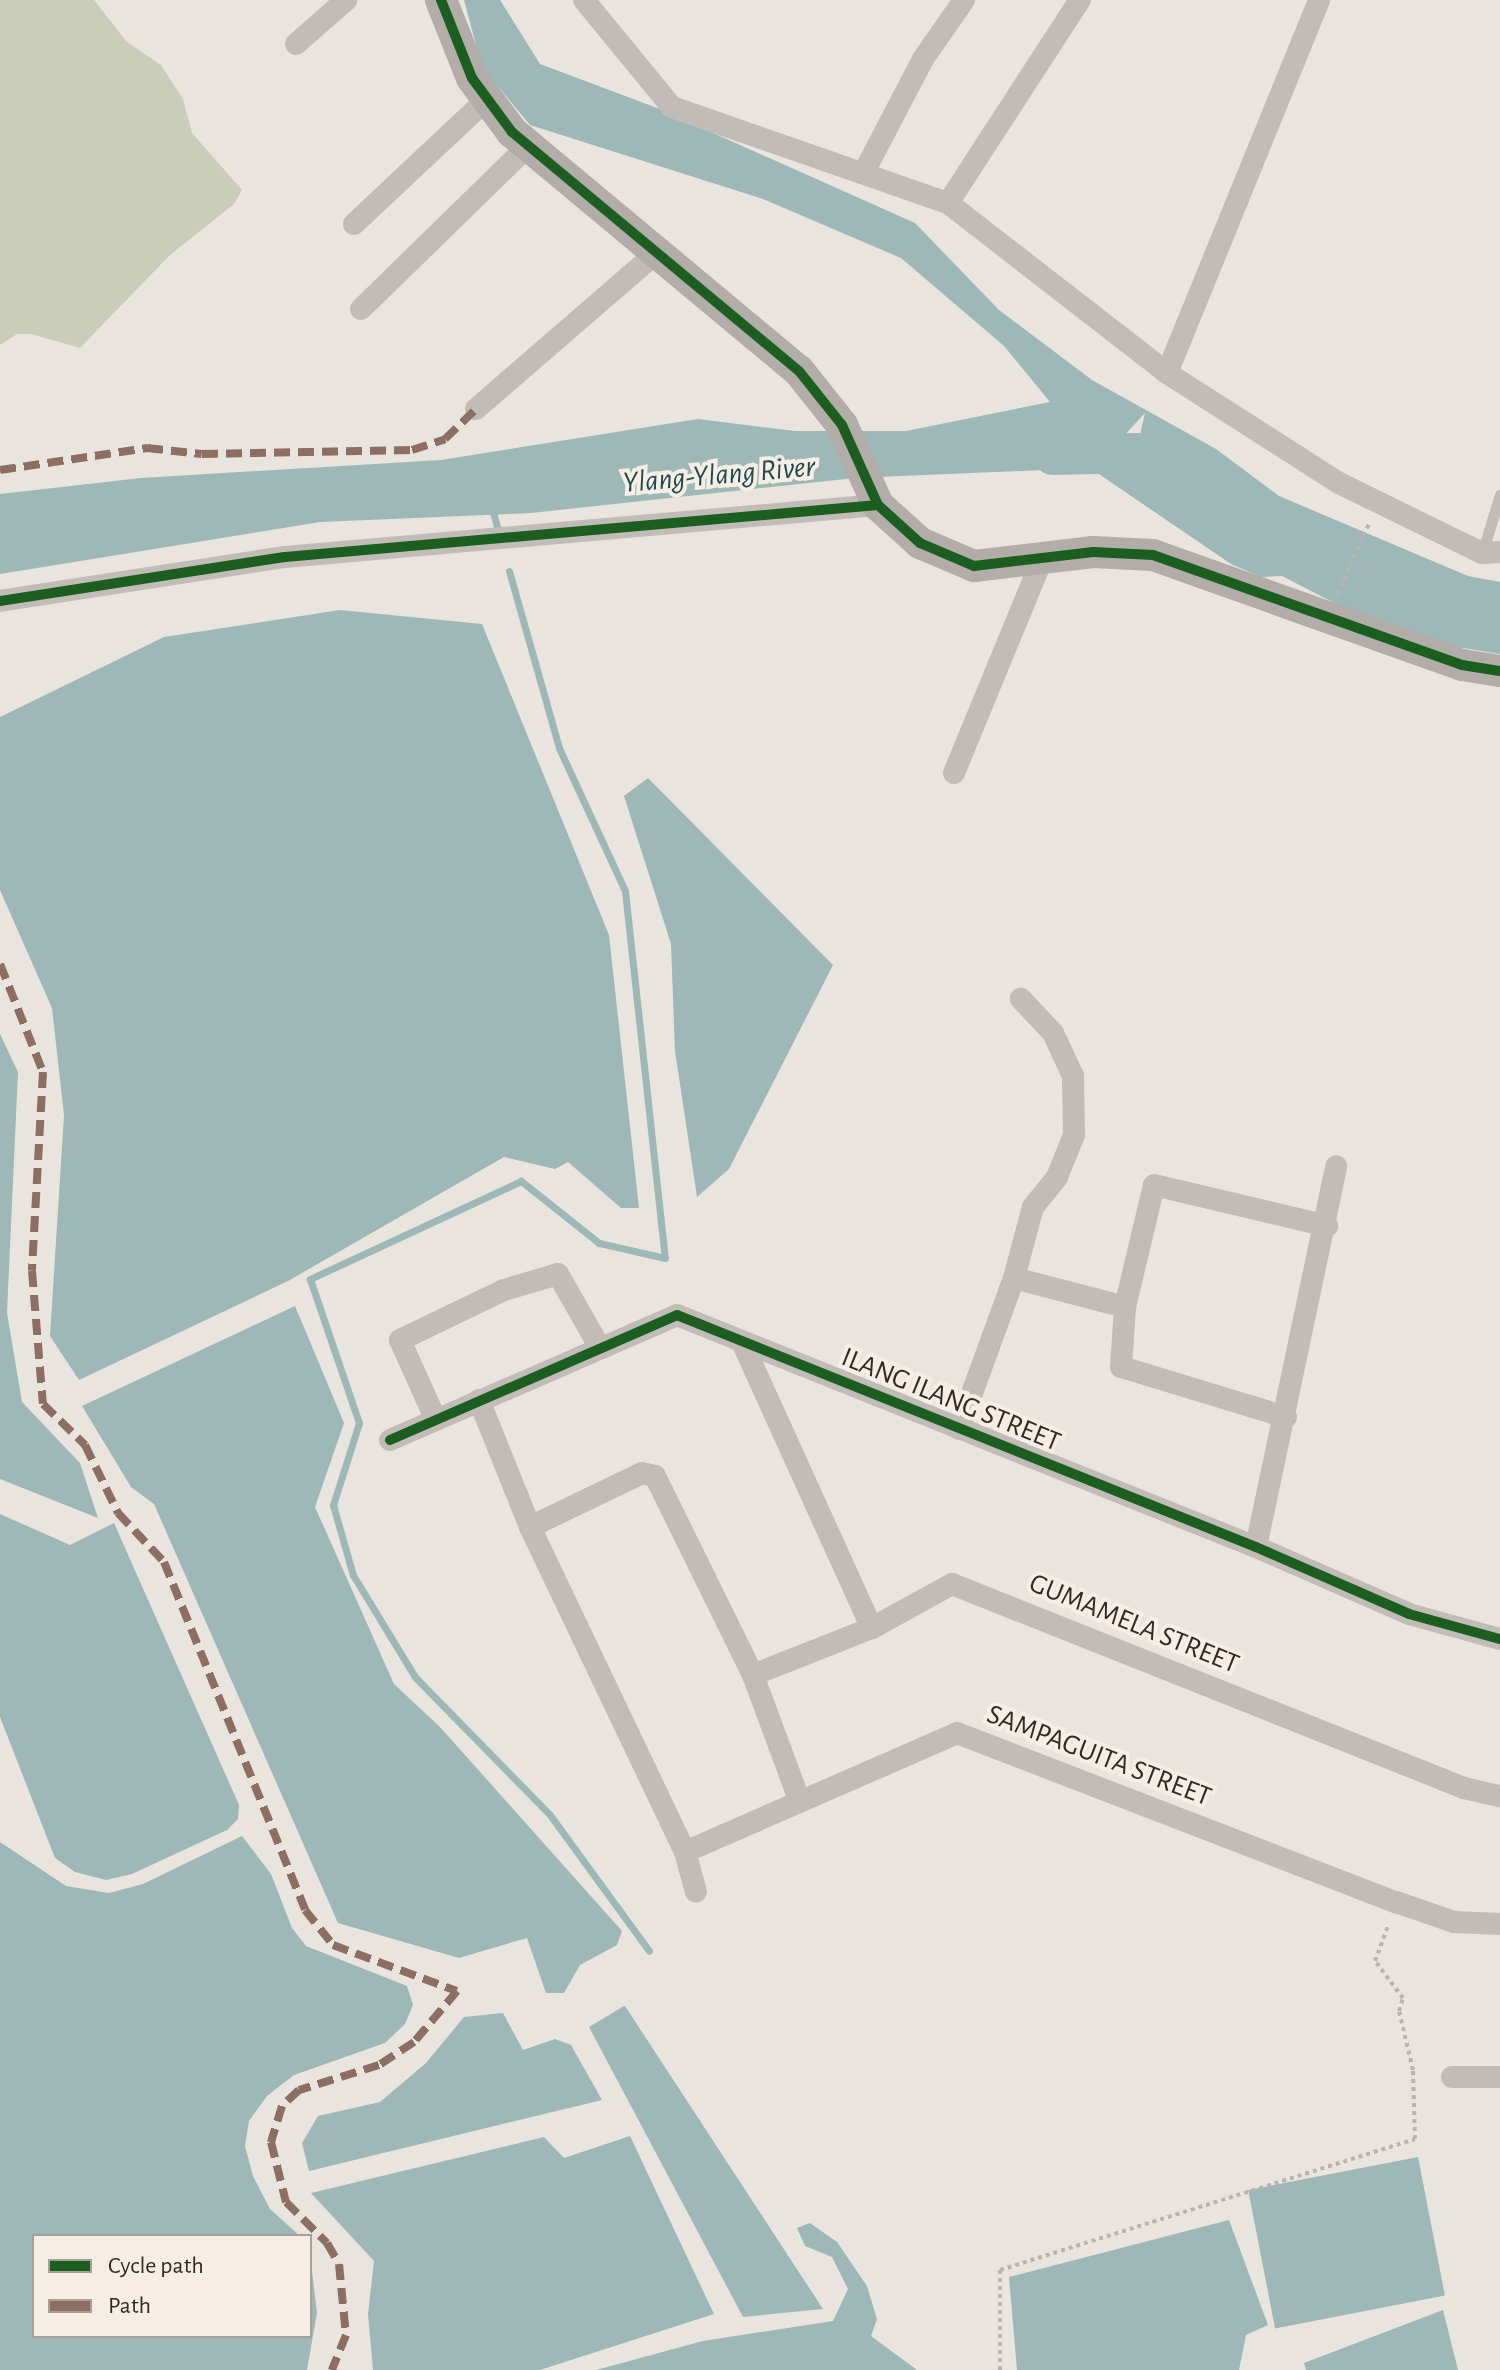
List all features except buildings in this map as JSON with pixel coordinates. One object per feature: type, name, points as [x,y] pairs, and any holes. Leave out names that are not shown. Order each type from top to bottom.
[{"type":"street","points":[[296,44],[346,0]]},
{"type":"street","points":[[441,0],[485,101],[529,145],[799,371],[842,425],[874,496],[920,543],[974,566],[1093,552],[1153,555],[1462,665],[1500,671]]},
{"type":"street","points":[[584,0],[672,107],[948,203],[1167,373],[1339,483],[1491,553]]},
{"type":"street","points":[[864,172],[923,59],[964,0]]},
{"type":"street","points":[[948,203],[1080,0]]},
{"type":"street","points":[[1167,373],[1319,0]]},
{"type":"street","points":[[354,224],[485,101]]},
{"type":"street","points":[[361,309],[529,145]]},
{"type":"street","points":[[476,409],[656,253]]},
{"type":"street","points":[[0,601],[285,557],[874,496]]},
{"type":"street","points":[[954,773],[1042,560]]},
{"type":"street","points":[[959,1429],[1014,1278],[1033,1207],[1057,1177],[1074,1135],[1073,1076],[1053,1033],[1021,999]]},
{"type":"street","points":[[1256,1547],[1327,1226],[1336,1166]]},
{"type":"street","points":[[1286,1417],[1121,1367],[1125,1307],[1154,1185],[1327,1226]]},
{"type":"street","points":[[435,1418],[400,1340],[504,1290],[558,1274],[600,1348]]},
{"type":"street","points":[[1014,1278],[1125,1307]]},
{"type":"street","name":"ILANG ILANG STREET","points":[[390,1440],[677,1315],[1256,1547],[1409,1614],[1500,1639]]},
{"type":"street","points":[[742,1342],[872,1628]]},
{"type":"street","points":[[479,1400],[530,1527],[685,1852],[696,1892]]},
{"type":"street","points":[[530,1527],[642,1473],[655,1476],[753,1675],[800,1802]]},
{"type":"street","name":"GUMAMELA STREET","points":[[753,1675],[872,1628],[952,1584],[1464,1788],[1500,1796]]},
{"type":"street","name":"SAMPAGUITA STREET","points":[[685,1852],[957,1733],[1396,1902],[1454,1922],[1500,1924]]},
{"type":"street","points":[[1452,2077],[1500,2077]]},
{"type":"lane","points":[[1491,553],[1500,495]]},
{"type":"path","points":[[1332,606],[1365,534]]},
{"type":"path","points":[[1000,2370],[1000,2270],[1415,2139],[1413,2070],[1399,2011],[1403,1998],[1375,1961],[1396,1902]]},
{"type":"green space","points":[[0,0],[94,0],[127,42],[161,65],[183,99],[192,133],[242,190],[234,204],[170,255],[80,348],[31,334],[17,334],[0,345]]},
{"type":"water","points":[[464,0],[500,0],[540,64],[657,108],[915,223],[999,310],[1092,380],[1216,449],[1279,496],[1468,576],[1500,582],[1500,654],[1402,638],[1282,576],[1261,577],[1231,564],[1090,468],[855,478],[531,513],[320,522],[0,574],[0,494],[141,478],[441,460],[698,419],[795,431],[906,431],[1050,402],[1004,346],[901,258],[763,199],[530,125],[482,67]],"holes":[[[1145,413],[1136,453],[1096,468],[1095,467]]]},
{"type":"water","points":[[340,610],[482,624],[609,935],[639,1208],[621,1208],[568,1162],[555,1169],[504,1157],[288,1281],[79,1380],[50,1336],[64,1115],[52,1008],[0,890],[0,717],[164,637]]},
{"type":"water","points":[[648,778],[833,965],[729,1169],[697,1197],[675,1051],[671,944],[624,796]]},
{"type":"water","points":[[0,1034],[18,1072],[7,1313],[22,1402],[80,1463],[98,1518],[0,1479]]},
{"type":"water","points":[[295,1306],[344,1423],[315,1507],[394,1684],[440,1727],[622,1931],[617,1945],[580,1965],[564,1993],[546,1993],[527,1938],[459,1958],[338,1923],[154,1504],[131,1487],[82,1406]]},
{"type":"water","points":[[0,1514],[70,1545],[114,1523],[239,1805],[238,1819],[227,1830],[132,1874],[106,1880],[75,1872],[55,1858],[0,1717]]},
{"type":"water","points":[[242,1836],[271,1874],[292,1928],[306,1946],[407,1986],[413,2005],[405,2024],[385,2043],[294,2075],[267,2096],[249,2121],[245,2146],[253,2176],[270,2209],[298,2234],[32,2234],[32,2338],[312,2338],[312,2271],[317,2313],[307,2370],[0,2370],[0,1842],[66,1886],[109,1893],[143,1884]]},
{"type":"water","points":[[625,2006],[823,2309],[743,2317],[589,2027]]},
{"type":"water","points":[[503,2013],[523,2050],[555,2039],[571,2045],[602,2100],[309,2171],[302,2143],[318,2116],[380,2102],[426,2063],[464,2017]]},
{"type":"water","points":[[630,2136],[714,2314],[540,2370],[373,2370],[368,2314],[374,2261],[311,2193],[544,2137],[564,2158]]},
{"type":"water","points":[[1418,2157],[1445,2295],[1275,2328],[1248,2190]]},
{"type":"water","points":[[1229,2220],[1268,2325],[1246,2335],[1239,2370],[1017,2370],[1009,2277]]},
{"type":"water","points":[[810,2223],[837,2242],[867,2286],[877,2319],[871,2336],[917,2370],[596,2370],[703,2341],[833,2321],[848,2289],[832,2257],[805,2246],[797,2228]]},
{"type":"water","points":[[1443,2310],[1458,2370],[1306,2370],[1304,2363]]},
{"type":"waterway","name":"Ylang-Ylang River","points":[[1053,455],[1137,453],[1182,479]]},
{"type":"waterway","points":[[492,508],[499,534]]},
{"type":"waterway","points":[[509,571],[559,748],[625,891],[665,1258],[599,1243],[521,1181],[310,1279],[359,1423],[333,1505],[353,1575],[415,1677],[550,1815],[649,1951]]},
{"type":"marked path","points":[[0,470],[147,448],[202,454],[412,450],[445,439],[476,409]]},
{"type":"marked path","points":[[0,964],[43,1072],[32,1271],[43,1404],[85,1445],[118,1513],[164,1562],[305,1910],[333,1945],[457,1991],[414,2042],[379,2065],[299,2090],[282,2106],[271,2142],[286,2202],[327,2243],[339,2264],[346,2335],[332,2370]]},
{"type":"cycle path","points":[[441,0],[472,78],[512,132],[799,371],[842,425],[878,505],[920,543],[974,566],[1093,552],[1153,555],[1462,665],[1500,671]]},
{"type":"cycle path","points":[[0,601],[285,557],[878,505]]},
{"type":"cycle path","points":[[390,1440],[677,1315],[1256,1547],[1409,1614],[1500,1639]]}]
